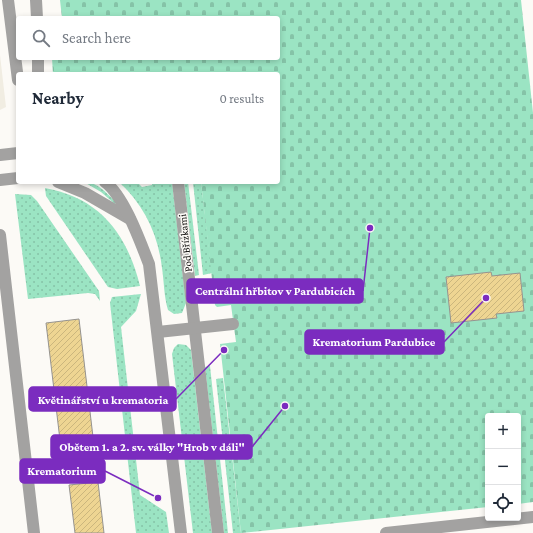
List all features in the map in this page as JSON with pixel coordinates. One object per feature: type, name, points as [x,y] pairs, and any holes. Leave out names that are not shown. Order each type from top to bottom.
[{"type":"street","points":[[8,0],[17,72]]},
{"type":"street","points":[[36,0],[37,16]]},
{"type":"street","points":[[38,60],[38,72]]},
{"type":"street","points":[[1,153],[16,153]]},
{"type":"street","points":[[0,180],[16,178]]},
{"type":"street","points":[[63,184],[85,193],[130,219]]},
{"type":"street","points":[[108,184],[114,189],[130,219],[149,264],[181,533]]},
{"type":"street","name":"Pod Břízkami","points":[[178,184],[218,533]]},
{"type":"street","points":[[0,235],[34,533]]},
{"type":"street","points":[[158,332],[233,324]]},
{"type":"street","points":[[386,533],[533,517]]},
{"type":"shaded area","points":[[0,55],[6,107],[0,110]]},
{"type":"green space","points":[[60,0],[521,0],[533,113],[533,502],[521,504],[521,413],[485,413],[485,507],[241,533],[220,344],[236,342],[231,305],[217,307],[215,305],[201,184],[280,184],[280,72],[53,72],[52,60],[280,60],[280,16],[62,16]]},
{"type":"green space","points":[[87,184],[93,184],[101,188],[115,201],[116,205],[101,192]]},
{"type":"green space","points":[[121,184],[139,184],[142,187],[152,184],[172,184],[186,303],[182,313],[174,314],[168,310],[157,243],[143,210]]},
{"type":"green space","points":[[184,184],[188,184],[199,275],[195,276]]},
{"type":"green space","points":[[193,184],[201,184],[212,273],[203,275]]},
{"type":"green space","points":[[45,188],[64,193],[81,200],[96,210],[108,221],[119,235],[127,250],[140,286],[117,289],[108,287],[46,196]]},
{"type":"green space","points":[[15,194],[31,195],[37,201],[99,291],[100,301],[95,294],[88,293],[28,299]]},
{"type":"green space","points":[[141,294],[136,311],[121,327],[140,495],[166,512],[169,533],[136,533],[110,303],[112,297]]},
{"type":"green space","points":[[178,344],[186,345],[191,350],[212,533],[193,533],[172,354],[174,348]]},
{"type":"green space","points":[[210,366],[228,533],[224,533],[205,367]]},
{"type":"green space","points":[[223,378],[241,533],[233,533],[216,379]]},
{"type":"building","points":[[491,272],[492,276],[520,273],[524,311],[496,314],[497,318],[451,323],[446,277]]},
{"type":"building","points":[[79,319],[93,437],[60,440],[46,323]]},
{"type":"building","points":[[98,482],[104,533],[75,533],[69,485]]},
{"type":"place","name":"Centrální hřbitov v Pardubicích","points":[[370,228]]},
{"type":"place","name":"Krematorium Pardubice","points":[[486,298]]},
{"type":"place","name":"Květinářství u krematoria","points":[[224,350]]},
{"type":"place","name":"Obětem 1. a 2. sv. války \"Hrob v dáli\"","points":[[285,406]]},
{"type":"place","name":"Krematorium","points":[[158,498]]}]
